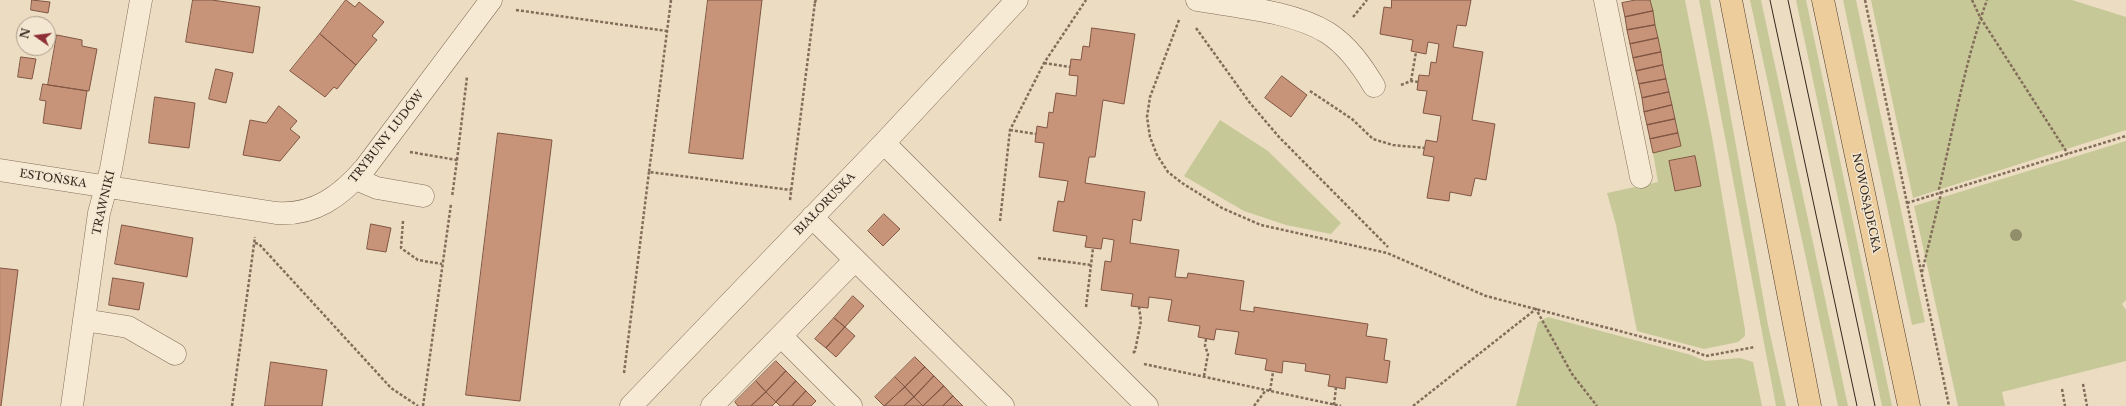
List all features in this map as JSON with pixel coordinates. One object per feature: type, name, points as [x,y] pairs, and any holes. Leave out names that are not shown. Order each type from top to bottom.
[{"type":"main road","points":[[1731,0],[1810,406]]},
{"type":"main road","name":"NOWOSĄDECKA","points":[[1823,0],[1909,406]]},
{"type":"street","name":"TRAWNIKI","points":[[72,406],[100,213],[107,188],[141,0]]},
{"type":"street","name":"BIAŁORUSKA","points":[[631,406],[884,143],[1017,0]]},
{"type":"street","points":[[1197,0],[1282,16],[1306,23],[1327,33],[1356,59],[1374,86]]},
{"type":"street","points":[[1605,0],[1642,176]]},
{"type":"street","name":"TRYBUNY LUDÓW","points":[[176,198],[290,214],[323,205],[356,179],[488,3]]},
{"type":"street","points":[[884,143],[1147,406]]},
{"type":"street","name":"ESTOŃSKA","points":[[0,170],[176,198]]},
{"type":"street","points":[[356,179],[377,188],[415,194]]},
{"type":"street","points":[[812,217],[1003,406]]},
{"type":"street","points":[[712,406],[855,260]]},
{"type":"street","points":[[84,320],[128,327],[175,354]]},
{"type":"street","points":[[781,336],[849,406]]},
{"type":"path","points":[[627,378],[624,373],[671,0]]},
{"type":"path","points":[[1000,225],[1010,130],[1044,63],[1086,0]]},
{"type":"path","points":[[1353,18],[1367,0]]},
{"type":"path","points":[[1865,0],[1949,406]]},
{"type":"path","points":[[1972,0],[1980,17],[2068,154]]},
{"type":"path","points":[[1922,275],[1941,194],[1939,188],[1980,17],[1987,0]]},
{"type":"path","points":[[789,205],[816,1]]},
{"type":"path","points":[[488,3],[667,31]]},
{"type":"path","points":[[1180,17],[1150,97],[1147,117],[1150,137],[1157,155],[1168,172],[1222,208],[1261,225],[1387,253],[1486,296],[1688,349],[1706,356],[1756,347]]},
{"type":"path","points":[[1192,22],[1250,103],[1279,137],[1388,247]]},
{"type":"path","points":[[1411,81],[1416,52]]},
{"type":"path","points":[[1044,63],[1070,67]]},
{"type":"path","points":[[423,406],[467,80],[465,70]]},
{"type":"path","points":[[1397,87],[1411,81],[1418,82]]},
{"type":"path","points":[[1310,91],[1352,119],[1373,138],[1393,145],[1425,148]]},
{"type":"path","points":[[1010,130],[1036,134]]},
{"type":"path","points":[[1907,203],[1941,194],[2126,136]]},
{"type":"path","points":[[403,151],[457,160]]},
{"type":"path","points":[[649,172],[791,190]]},
{"type":"path","points":[[415,194],[401,248],[418,260],[442,264]]},
{"type":"path","points":[[232,406],[256,230]]},
{"type":"path","points":[[255,243],[259,244],[390,388],[418,406]]},
{"type":"path","points":[[1086,311],[1093,248]]},
{"type":"path","points":[[1031,257],[1092,264]]},
{"type":"path","points":[[1135,359],[1131,355],[1135,350],[1141,321],[1139,307]]},
{"type":"path","points":[[1413,406],[1536,309]]},
{"type":"path","points":[[1536,309],[1572,374],[1597,406]]},
{"type":"path","points":[[1204,376],[1208,354],[1205,346],[1206,339]]},
{"type":"path","points":[[1138,362],[1341,406]]},
{"type":"path","points":[[1270,391],[1273,372]]},
{"type":"path","points":[[2083,384],[2087,406]]},
{"type":"path","points":[[1333,405],[1336,387]]},
{"type":"path","points":[[2062,389],[2065,406]]},
{"type":"path","points":[[1254,406],[1266,390]]},
{"type":"green space","points":[[1650,0],[1685,0],[1712,137],[1745,330],[1745,336],[1738,342],[1704,349],[1637,331],[1616,225],[1607,193],[1658,182],[1653,153],[1681,146]]},
{"type":"green space","points":[[1699,0],[1710,0],[1768,325],[1786,406],[1776,406]]},
{"type":"green space","points":[[1750,0],[1761,0],[1848,406],[1838,406]]},
{"type":"green space","points":[[1796,0],[1806,0],[1892,406],[1882,406]]},
{"type":"green space","points":[[1843,0],[1856,0],[1925,322],[1912,325]]},
{"type":"green space","points":[[1871,0],[2072,0],[2126,17],[2126,130],[1913,198]]},
{"type":"green space","points":[[1220,120],[1268,151],[1341,223],[1331,234],[1286,225],[1244,211],[1184,176]]},
{"type":"green space","points":[[2126,141],[2126,300],[2122,304],[2126,310],[2126,361],[2002,392],[2005,406],[1958,406],[1914,206]]},
{"type":"green space","points":[[1548,317],[1691,355],[1705,361],[1740,358],[1753,362],[1762,406],[1516,406],[1538,322]]},
{"type":"building","points":[[32,0],[50,2],[48,13],[31,10]]},
{"type":"building","points":[[193,0],[212,0],[260,7],[253,53],[186,42]]},
{"type":"building","points":[[346,0],[355,7],[359,2],[384,22],[372,36],[377,40],[356,65],[320,34]]},
{"type":"building","points":[[708,0],[762,0],[743,159],[689,153]]},
{"type":"building","points":[[1392,0],[1471,0],[1466,26],[1457,25],[1453,47],[1483,52],[1472,120],[1495,124],[1486,180],[1475,178],[1471,196],[1450,192],[1449,201],[1427,198],[1434,157],[1423,155],[1426,140],[1437,142],[1441,116],[1423,113],[1427,91],[1417,90],[1419,75],[1429,76],[1431,62],[1436,63],[1439,44],[1428,42],[1426,54],[1411,51],[1413,40],[1380,34],[1384,7],[1391,8]]},
{"type":"building","points":[[1636,0],[1650,0],[1653,11],[1625,17],[1622,3]]},
{"type":"building","points":[[1653,11],[1655,25],[1627,30],[1625,17]]},
{"type":"building","points":[[1655,25],[1658,38],[1630,44],[1627,30]]},
{"type":"building","points":[[1092,28],[1135,34],[1124,104],[1103,100],[1095,157],[1089,157],[1085,183],[1145,192],[1141,221],[1133,219],[1130,243],[1179,250],[1175,277],[1187,278],[1188,273],[1244,281],[1240,310],[1254,312],[1254,307],[1368,324],[1366,336],[1387,339],[1384,360],[1390,361],[1387,383],[1346,377],[1345,389],[1328,386],[1330,375],[1305,371],[1306,364],[1283,361],[1282,373],[1265,370],[1267,359],[1235,354],[1239,332],[1216,329],[1214,340],[1198,337],[1200,326],[1168,321],[1172,300],[1149,297],[1148,308],[1131,306],[1133,294],[1101,290],[1105,261],[1111,262],[1114,240],[1103,238],[1101,249],[1085,247],[1087,236],[1053,231],[1058,201],[1064,202],[1068,181],[1039,177],[1044,143],[1035,142],[1037,126],[1047,128],[1049,112],[1053,113],[1056,93],[1076,96],[1078,76],[1069,75],[1071,59],[1081,60],[1083,46],[1089,47]]},
{"type":"building","points":[[320,34],[356,65],[337,89],[334,87],[325,97],[290,71]]},
{"type":"building","points":[[57,35],[82,40],[82,46],[97,49],[89,91],[48,85],[53,56],[56,56]]},
{"type":"building","points":[[1658,38],[1661,52],[1633,58],[1630,44]]},
{"type":"building","points":[[1661,52],[1663,65],[1636,71],[1633,58]]},
{"type":"building","points":[[21,57],[36,59],[32,79],[18,77]]},
{"type":"building","points":[[1663,65],[1666,79],[1639,84],[1636,71]]},
{"type":"building","points":[[216,69],[233,73],[226,103],[209,99]]},
{"type":"building","points":[[1282,76],[1307,95],[1291,117],[1265,98]]},
{"type":"building","points":[[1666,79],[1669,92],[1642,98],[1639,84]]},
{"type":"building","points":[[43,84],[87,91],[81,129],[43,123],[46,101],[40,100]]},
{"type":"building","points":[[1669,92],[1672,105],[1644,112],[1642,98]]},
{"type":"building","points":[[155,97],[195,103],[189,148],[149,143]]},
{"type":"building","points":[[1672,105],[1675,119],[1647,125],[1644,112]]},
{"type":"building","points":[[279,106],[297,121],[290,129],[300,137],[280,161],[243,155],[250,120],[266,123]]},
{"type":"building","points":[[1675,119],[1678,133],[1650,139],[1647,125]]},
{"type":"building","points":[[498,133],[552,140],[520,401],[466,395]]},
{"type":"building","points":[[1678,133],[1681,146],[1653,153],[1650,139]]},
{"type":"building","points":[[1695,156],[1701,186],[1675,191],[1669,161]]},
{"type":"building","points":[[884,214],[900,229],[883,246],[868,231]]},
{"type":"building","points":[[371,224],[391,228],[386,252],[367,249]]},
{"type":"building","points":[[122,225],[193,238],[187,277],[115,264]]},
{"type":"building","points":[[0,268],[18,270],[1,406],[0,406]]},
{"type":"building","points":[[113,278],[144,283],[139,310],[109,305]]},
{"type":"building","points":[[853,296],[864,306],[845,327],[834,318]]},
{"type":"building","points":[[834,318],[845,327],[826,348],[815,339]]},
{"type":"building","points":[[845,327],[855,336],[836,357],[826,348]]},
{"type":"building","points":[[915,357],[925,367],[905,387],[895,377]]},
{"type":"building","points":[[776,361],[786,371],[766,392],[756,381]]},
{"type":"building","points":[[271,362],[327,370],[322,406],[265,406]]},
{"type":"building","points":[[925,367],[934,376],[914,397],[905,387]]},
{"type":"building","points":[[786,371],[796,381],[776,402],[766,392]]},
{"type":"building","points":[[934,376],[944,386],[923,406],[914,397]]},
{"type":"building","points":[[895,377],[905,387],[884,406],[875,397]]},
{"type":"building","points":[[756,381],[766,392],[751,406],[738,406],[735,402]]},
{"type":"building","points":[[796,381],[806,391],[792,406],[780,406],[776,402]]},
{"type":"building","points":[[944,386],[953,396],[943,406],[923,406]]},
{"type":"building","points":[[905,387],[914,397],[904,406],[885,406]]},
{"type":"building","points":[[806,391],[816,401],[811,406],[792,406]]},
{"type":"building","points":[[766,392],[776,402],[772,406],[751,406]]},
{"type":"building","points":[[953,396],[963,406],[943,406]]},
{"type":"building","points":[[914,397],[923,406],[904,406]]},
{"type":"tram line","points":[[1770,0],[1857,406]]},
{"type":"tram line","points":[[1788,0],[1875,406]]}]
